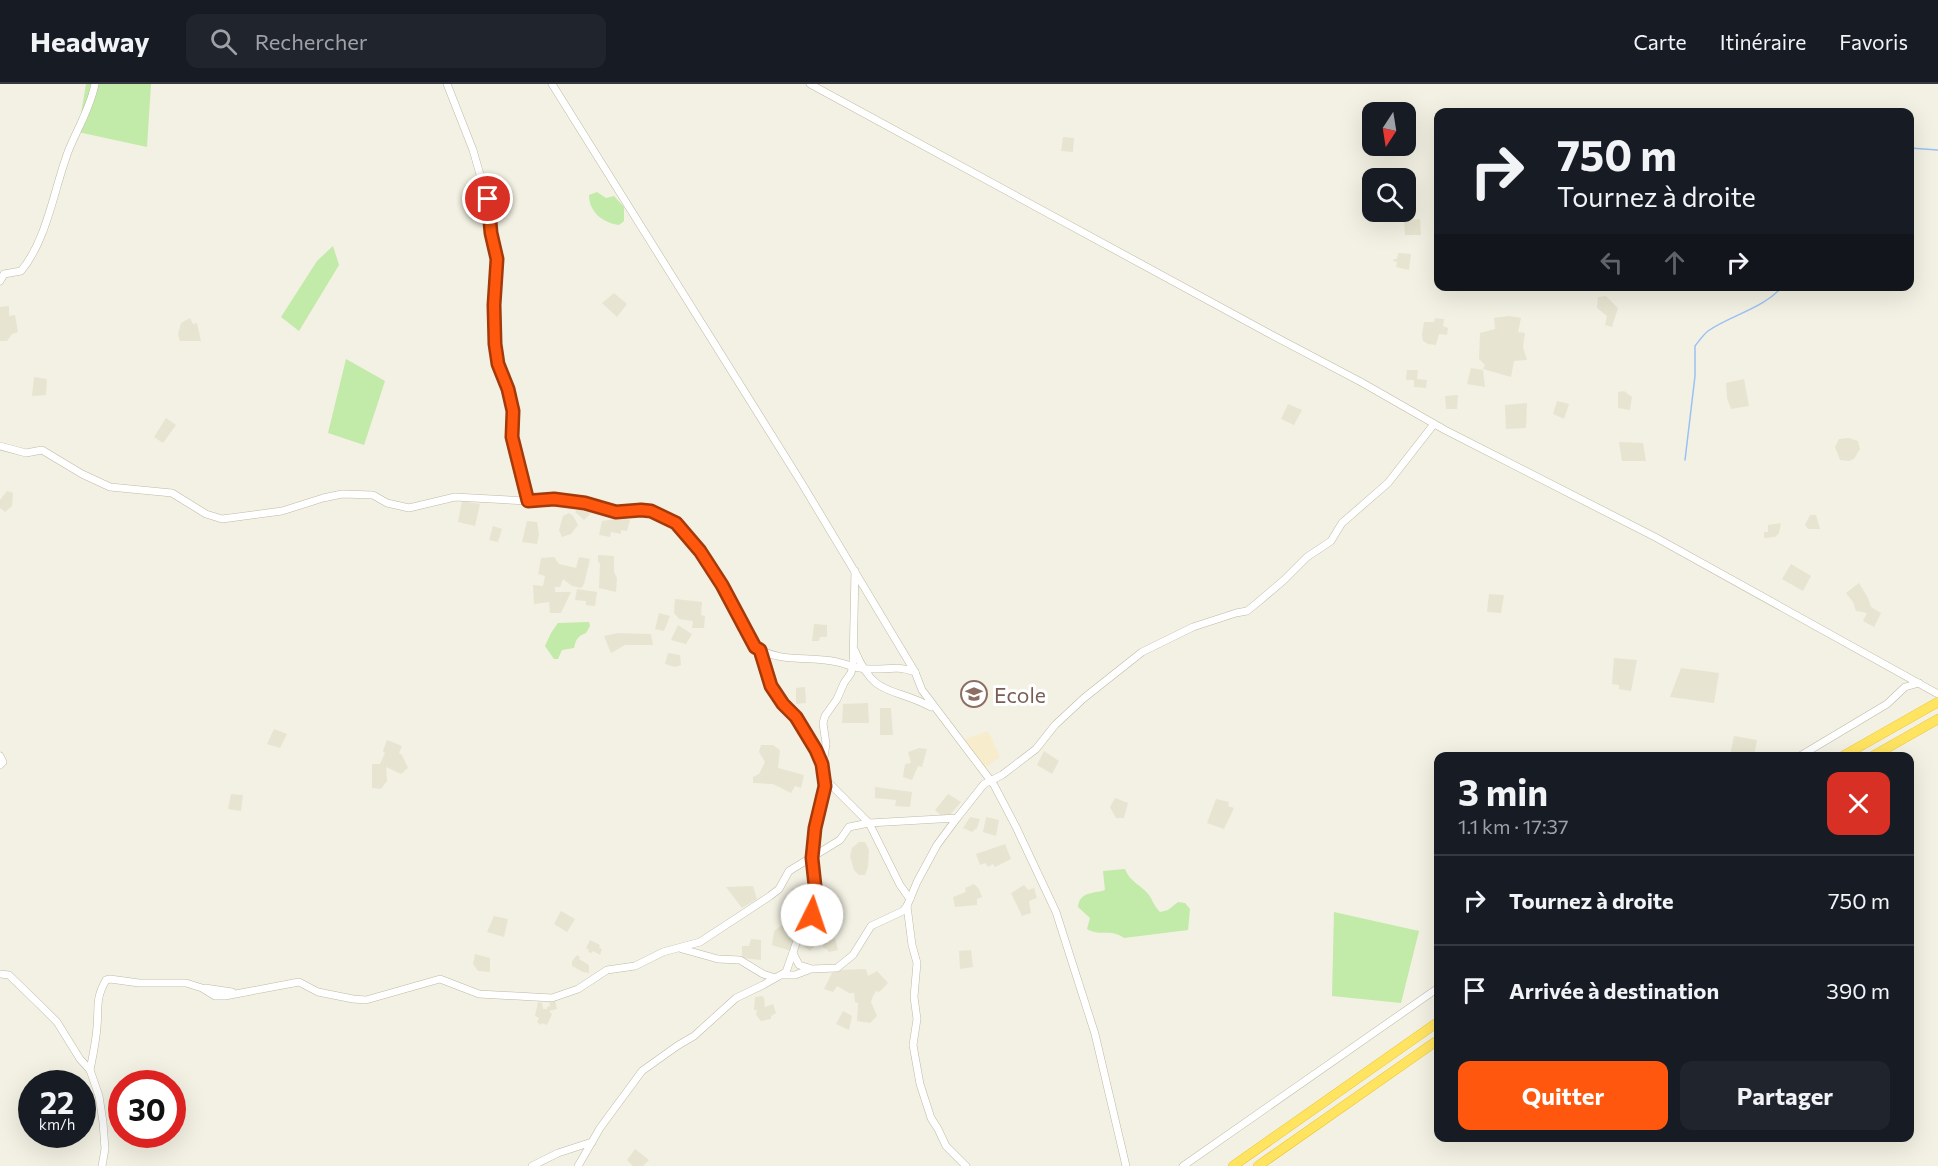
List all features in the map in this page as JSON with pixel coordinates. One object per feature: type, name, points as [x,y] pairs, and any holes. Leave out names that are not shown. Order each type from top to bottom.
[{"type":"highway","points":[[1850,752],[1938,702]]},
{"type":"highway","points":[[1880,752],[1938,719]]},
{"type":"highway","points":[[1233,1166],[1434,1025]]},
{"type":"highway","points":[[1258,1166],[1434,1043]]},
{"type":"street","points":[[0,281],[4,274],[21,271],[28,264],[38,242],[67,155],[86,114],[95,84]]},
{"type":"street","points":[[447,84],[473,150],[488,199],[491,233],[497,259],[494,305],[495,344],[498,364],[508,389],[513,411],[512,437],[528,501]]},
{"type":"street","points":[[552,84],[801,482],[915,672],[922,690],[934,709]]},
{"type":"street","points":[[810,84],[1361,382],[1434,424],[1655,537],[1938,694]]},
{"type":"street","points":[[578,1166],[604,1122],[642,1071],[694,1036],[736,998],[783,975],[795,975],[811,969],[833,969],[843,965],[858,948],[872,926],[903,911],[937,845],[984,784],[1002,775],[1036,749],[1055,725],[1084,698],[1142,652],[1193,627],[1247,611],[1257,603],[1306,557],[1331,541],[1342,523],[1388,483],[1434,424]]},
{"type":"street","points":[[0,446],[26,453],[42,450],[82,474],[110,487],[172,493],[206,514],[222,519],[282,511],[342,494],[373,495],[387,502],[409,508],[455,497],[528,501],[554,499],[585,503],[616,512],[651,511],[683,529],[730,597],[755,647],[780,658],[831,661],[862,669],[899,667],[915,672]]},
{"type":"street","points":[[822,764],[826,744],[825,716],[837,699],[853,667],[855,571]]},
{"type":"street","points":[[854,649],[862,669],[874,682],[898,695],[912,697],[934,709],[946,720],[990,780],[1016,827],[1056,912],[1095,1034],[1126,1166]]},
{"type":"street","points":[[760,650],[771,686],[783,704],[796,717],[816,750],[822,764],[825,786],[815,828],[812,858],[815,901],[812,915],[798,938],[783,975]]},
{"type":"street","points":[[1807,752],[1851,728],[1887,704],[1905,687],[1919,683]]},
{"type":"street","points":[[0,756],[3,762],[0,765]]},
{"type":"street","points":[[824,778],[869,823],[909,902],[912,945],[917,963],[914,998],[917,1019],[913,1045],[920,1084],[930,1118],[948,1149],[966,1166]]},
{"type":"street","points":[[90,1070],[97,1024],[96,1005],[99,991],[106,980],[186,983],[202,988],[215,996],[299,982],[318,992],[366,1000],[440,979],[479,994],[552,998],[578,989],[611,969],[634,966],[663,952],[700,942],[770,896],[779,889],[789,871],[840,840],[849,827],[869,823],[957,818]]},
{"type":"street","points":[[680,948],[718,958],[740,960],[763,974],[775,978]]},
{"type":"street","points":[[793,953],[799,964],[811,969]]},
{"type":"street","points":[[0,974],[9,975],[57,1022],[80,1059],[90,1070]]},
{"type":"street","points":[[1183,1166],[1434,990]]},
{"type":"street","points":[[96,1087],[105,1149],[104,1166]]},
{"type":"street","points":[[532,1166],[558,1153],[592,1143]]},
{"type":"shaded area","points":[[1063,137],[1074,138],[1073,152],[1061,151]]},
{"type":"shaded area","points":[[1416,219],[1420,219],[1421,235],[1405,235],[1404,222],[1416,222]]},
{"type":"shaded area","points":[[1398,253],[1411,254],[1409,270],[1396,267],[1397,262],[1393,261],[1397,259]]},
{"type":"shaded area","points":[[614,293],[627,304],[617,317],[602,303]]},
{"type":"shaded area","points":[[1606,296],[1618,308],[1612,327],[1605,325],[1607,316],[1597,308],[1598,297]]},
{"type":"shaded area","points":[[9,306],[9,316],[15,315],[18,332],[12,334],[7,341],[0,341],[0,307]]},
{"type":"shaded area","points":[[1509,316],[1521,318],[1518,332],[1525,333],[1523,347],[1527,360],[1514,361],[1511,377],[1483,369],[1485,365],[1479,359],[1480,333],[1495,329],[1494,318]]},
{"type":"shaded area","points":[[190,318],[193,324],[197,323],[201,341],[180,341],[178,334],[181,323]]},
{"type":"shaded area","points":[[1435,318],[1444,319],[1443,326],[1448,328],[1447,335],[1439,334],[1436,345],[1423,341],[1422,334],[1424,322],[1434,322]]},
{"type":"shaded area","points":[[1471,368],[1483,370],[1485,387],[1467,384]]},
{"type":"shaded area","points":[[1407,370],[1418,370],[1417,379],[1427,380],[1426,388],[1414,387],[1414,380],[1406,380]]},
{"type":"shaded area","points":[[34,377],[47,379],[46,395],[32,396]]},
{"type":"shaded area","points":[[1744,379],[1749,406],[1731,409],[1727,398],[1726,383]]},
{"type":"shaded area","points":[[1624,391],[1632,397],[1630,410],[1618,408],[1618,392]]},
{"type":"shaded area","points":[[1458,395],[1457,409],[1446,409],[1445,396]]},
{"type":"shaded area","points":[[1557,401],[1569,404],[1564,419],[1553,414]]},
{"type":"shaded area","points":[[1527,403],[1526,428],[1506,429],[1505,405]]},
{"type":"shaded area","points":[[1288,404],[1302,410],[1294,425],[1281,419]]},
{"type":"shaded area","points":[[166,418],[176,425],[163,443],[154,437]]},
{"type":"shaded area","points":[[1849,438],[1858,441],[1860,449],[1854,459],[1840,460],[1835,447],[1839,439]]},
{"type":"shaded area","points":[[1619,442],[1643,443],[1646,461],[1622,461]]},
{"type":"shaded area","points":[[7,491],[13,493],[12,506],[5,512],[0,508],[0,500]]},
{"type":"shaded area","points":[[462,501],[480,504],[475,526],[458,522]]},
{"type":"shaded area","points":[[583,505],[592,508],[584,520],[575,512]]},
{"type":"shaded area","points":[[569,513],[578,525],[571,534],[562,537],[559,530],[563,516]]},
{"type":"shaded area","points":[[1810,515],[1816,515],[1820,529],[1808,529],[1805,525]]},
{"type":"shaded area","points":[[616,516],[630,520],[627,531],[621,530],[621,534],[611,532],[610,537],[599,535],[602,521],[615,519]]},
{"type":"shaded area","points":[[527,521],[537,522],[539,534],[537,544],[522,542]]},
{"type":"shaded area","points":[[1781,523],[1779,533],[1775,537],[1764,538],[1764,532],[1768,532],[1768,525]]},
{"type":"shaded area","points":[[493,526],[502,529],[498,542],[489,540]]},
{"type":"shaded area","points":[[598,555],[614,556],[616,592],[599,588]]},
{"type":"shaded area","points":[[554,557],[559,564],[576,568],[579,557],[590,559],[581,588],[572,586],[563,579],[560,587],[555,587],[555,592],[571,592],[561,613],[550,613],[549,602],[534,604],[533,585],[543,586],[545,576],[538,574],[541,558]]},
{"type":"shaded area","points":[[1791,564],[1811,576],[1803,591],[1782,579]]},
{"type":"shaded area","points":[[1859,583],[1871,607],[1881,613],[1874,627],[1863,621],[1867,613],[1856,611],[1846,593]]},
{"type":"shaded area","points":[[577,589],[597,592],[595,606],[586,605],[586,601],[575,600]]},
{"type":"shaded area","points":[[1489,594],[1504,595],[1501,613],[1487,612]]},
{"type":"shaded area","points":[[675,599],[702,602],[701,615],[705,616],[704,628],[692,628],[693,621],[679,619],[674,613]]},
{"type":"shaded area","points":[[659,613],[670,616],[664,631],[655,629]]},
{"type":"shaded area","points":[[814,624],[827,625],[827,637],[820,637],[819,641],[812,641]]},
{"type":"shaded area","points":[[678,625],[692,634],[686,644],[671,640]]},
{"type":"shaded area","points":[[618,633],[651,634],[653,645],[625,645],[611,653],[604,636]]},
{"type":"shaded area","points":[[668,653],[680,655],[681,665],[675,667],[665,664]]},
{"type":"shaded area","points":[[1614,658],[1637,660],[1631,691],[1619,689],[1619,685],[1612,684]]},
{"type":"shaded area","points":[[1681,668],[1719,673],[1714,703],[1670,697]]},
{"type":"shaded area","points":[[805,687],[806,703],[796,704],[796,688]]},
{"type":"shaded area","points":[[868,703],[869,723],[842,723],[843,704]]},
{"type":"shaded area","points":[[880,708],[891,708],[893,735],[880,735]]},
{"type":"shaded area","points":[[274,729],[287,734],[280,748],[267,744]]},
{"type":"shaded area","points":[[988,731],[1000,757],[982,770],[960,741]]},
{"type":"shaded area","points":[[1734,736],[1757,740],[1755,752],[1731,752]]},
{"type":"shaded area","points":[[387,740],[402,746],[399,753],[408,768],[401,774],[386,767],[387,781],[381,789],[372,788],[372,764],[380,764]]},
{"type":"shaded area","points":[[761,745],[773,745],[780,750],[778,768],[804,775],[801,788],[795,786],[791,793],[773,784],[753,783],[753,777],[759,774],[765,762],[759,752]]},
{"type":"shaded area","points":[[919,748],[927,749],[922,767],[918,766],[912,780],[903,777],[905,764],[911,763],[908,752]]},
{"type":"shaded area","points":[[1044,751],[1059,761],[1052,774],[1037,765]]},
{"type":"shaded area","points":[[875,787],[912,792],[910,807],[895,806],[896,800],[875,798]]},
{"type":"shaded area","points":[[231,794],[243,795],[241,811],[228,809]]},
{"type":"shaded area","points":[[948,794],[961,802],[949,816],[941,816],[935,810]]},
{"type":"shaded area","points":[[1115,798],[1128,803],[1124,818],[1116,818],[1110,807]]},
{"type":"shaded area","points":[[1216,799],[1229,802],[1228,806],[1234,808],[1224,829],[1207,823]]},
{"type":"shaded area","points":[[970,817],[980,819],[977,828],[972,832],[963,828]]},
{"type":"shaded area","points":[[986,817],[999,820],[996,836],[983,832]]},
{"type":"shaded area","points":[[859,842],[865,842],[869,850],[865,875],[859,875],[854,870],[850,856],[852,848]]},
{"type":"shaded area","points":[[1005,844],[1011,859],[995,867],[993,864],[988,867],[985,863],[980,865],[976,854]]},
{"type":"shaded area","points":[[974,884],[982,897],[977,899],[977,905],[955,907],[953,897],[966,892],[965,888]]},
{"type":"shaded area","points":[[1024,885],[1028,890],[1034,888],[1037,898],[1029,901],[1031,913],[1022,916],[1011,893]]},
{"type":"shaded area","points":[[753,886],[757,899],[742,908],[726,887]]},
{"type":"shaded area","points":[[792,888],[807,893],[809,904],[807,912],[790,906],[789,896]]},
{"type":"shaded area","points":[[561,911],[575,919],[567,932],[554,924]]},
{"type":"shaded area","points":[[494,916],[508,919],[504,937],[487,932]]},
{"type":"shaded area","points":[[806,920],[791,951],[772,945],[774,931],[785,923]]},
{"type":"shaded area","points":[[816,936],[818,942],[810,951],[803,946],[801,938]]},
{"type":"shaded area","points":[[825,937],[835,938],[838,950],[829,952],[823,948]]},
{"type":"shaded area","points":[[751,939],[761,940],[761,960],[742,958],[742,946],[749,946]]},
{"type":"shaded area","points":[[590,940],[600,945],[599,948],[602,949],[600,955],[593,951],[588,952],[586,948]]},
{"type":"shaded area","points":[[971,950],[973,967],[960,969],[959,951]]},
{"type":"shaded area","points":[[475,954],[490,958],[490,972],[478,971],[473,964]]},
{"type":"shaded area","points":[[577,955],[589,965],[589,973],[572,966],[572,961]]},
{"type":"shaded area","points":[[866,969],[868,976],[877,971],[888,983],[879,992],[876,991],[873,996],[871,1002],[877,1016],[870,1023],[857,1021],[858,1003],[855,1002],[854,993],[849,993],[837,986],[833,992],[824,989],[832,973],[839,970]]},
{"type":"shaded area","points":[[762,996],[765,1007],[773,1004],[776,1013],[771,1016],[771,1019],[761,1021],[756,1015],[757,1010],[754,1010],[755,997]]},
{"type":"shaded area","points":[[555,1000],[557,1009],[549,1011],[552,1014],[547,1025],[542,1023],[541,1025],[537,1022],[539,1018],[535,1016],[538,1002],[542,1003],[543,1009],[547,1009],[550,1006],[549,1001]]},
{"type":"shaded area","points":[[843,1011],[852,1016],[849,1030],[836,1024]]},
{"type":"shaded area","points":[[635,1149],[649,1160],[643,1166],[633,1166],[627,1160]]},
{"type":"green space","points":[[86,84],[151,84],[147,147],[78,132]]},
{"type":"green space","points":[[597,192],[606,198],[614,196],[624,207],[624,221],[619,225],[602,219],[591,207],[589,195]]},
{"type":"green space","points":[[333,246],[339,265],[299,331],[281,317],[317,261]]},
{"type":"green space","points":[[346,359],[385,381],[364,445],[328,433]]},
{"type":"green space","points":[[589,622],[590,626],[586,633],[578,638],[574,648],[562,650],[558,659],[554,659],[545,646],[558,623]]},
{"type":"green space","points":[[1125,869],[1149,895],[1160,912],[1168,910],[1178,902],[1185,903],[1190,909],[1188,930],[1124,938],[1087,929],[1090,918],[1078,907],[1081,898],[1105,890],[1103,871]]},
{"type":"green space","points":[[1334,912],[1419,931],[1401,1003],[1332,996]]},
{"type":"waterway","points":[[1914,148],[1938,150]]},
{"type":"waterway","points":[[1685,460],[1695,376],[1695,346],[1708,331],[1717,325],[1757,306],[1778,291]]},
{"type":"place","name":"Ecole","points":[[974,694]]},
{"type":"route","points":[[488,199],[491,233],[497,259],[494,305],[495,344],[498,364],[508,389],[513,411],[512,437],[528,501],[554,499],[585,503],[616,512],[651,511],[676,523],[700,551],[730,597],[755,647],[760,650],[771,686],[783,704],[796,717],[822,764],[825,786],[815,828],[812,858],[816,895],[812,915]]}]
